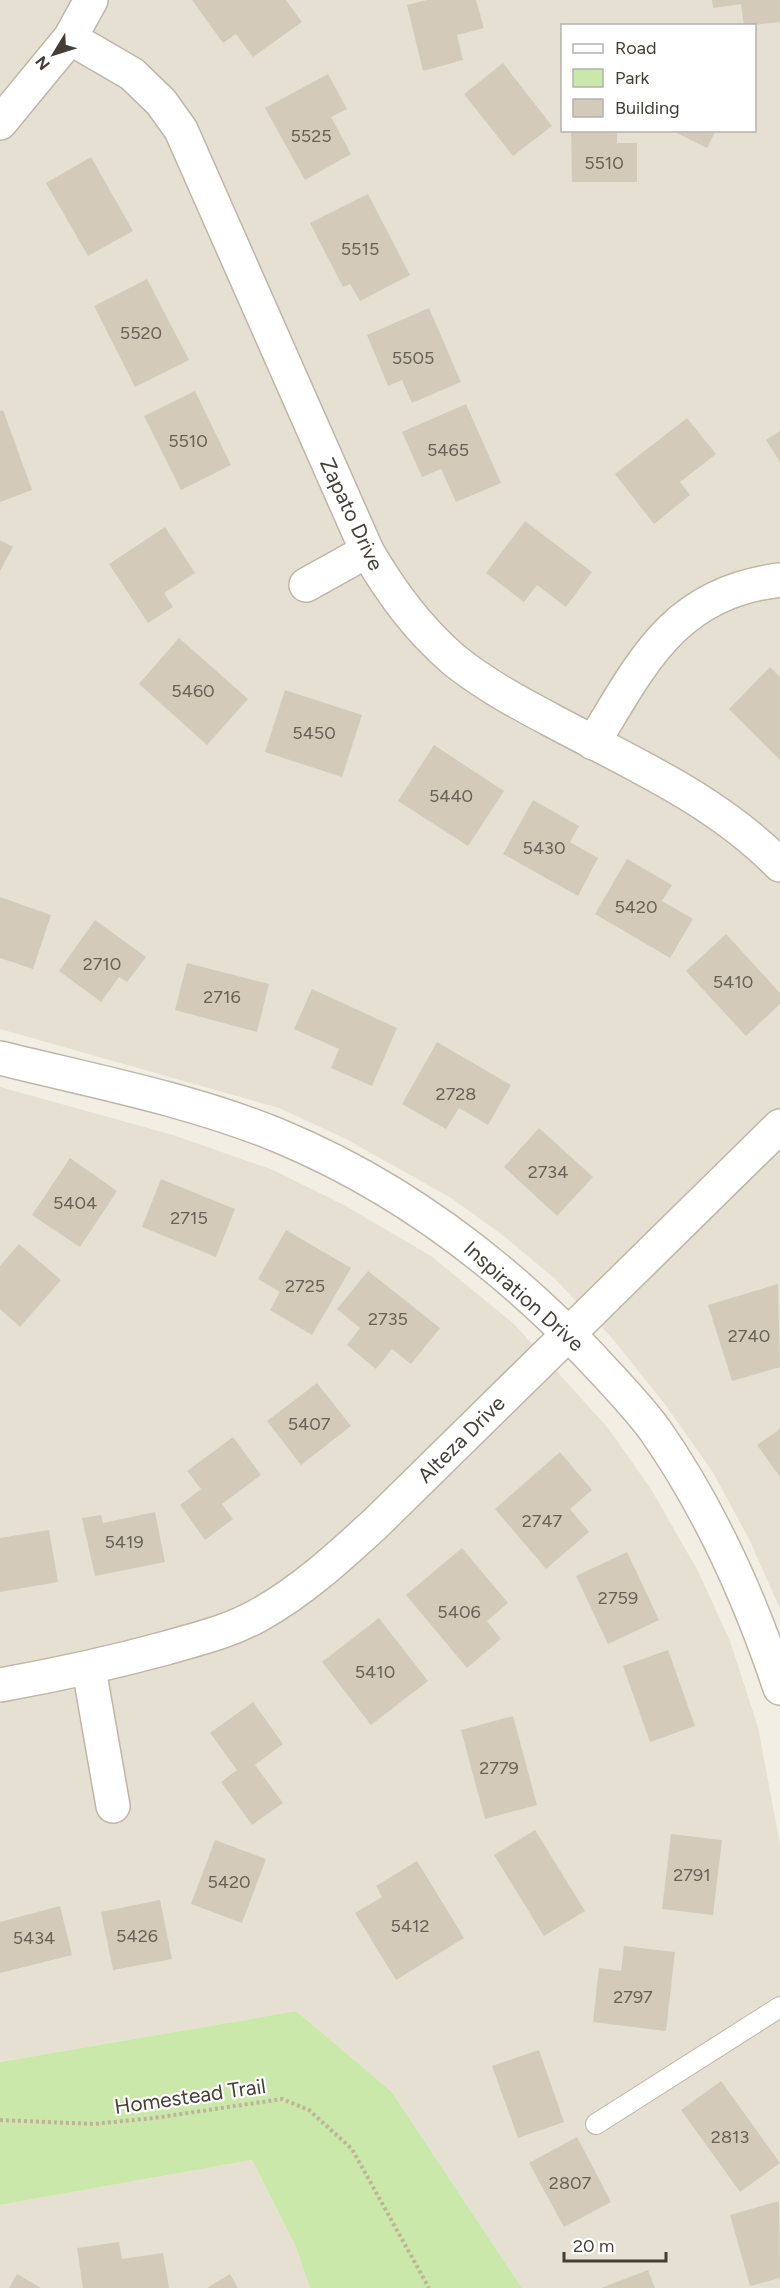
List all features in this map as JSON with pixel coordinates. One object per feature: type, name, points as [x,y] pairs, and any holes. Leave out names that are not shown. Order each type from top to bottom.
[{"type":"street","points":[[0,123],[70,38],[91,0]]},
{"type":"street","name":"Zapato Drive","points":[[70,38],[132,74],[161,102],[181,130],[367,551],[406,612],[455,660],[511,699],[691,794],[750,837],[780,865]]},
{"type":"street","points":[[306,585],[367,551]]},
{"type":"street","points":[[593,743],[637,670],[661,638],[686,616],[718,596],[755,583],[780,580]]},
{"type":"street","name":"Inspiration Drive","points":[[0,1058],[197,1107],[277,1135],[342,1166],[404,1201],[462,1240],[513,1280],[616,1384],[654,1429],[687,1481],[746,1594],[780,1688]]},
{"type":"street","name":"Alteza Drive","points":[[0,1685],[89,1669],[218,1634],[257,1616],[294,1592],[331,1564],[376,1523],[780,1126]]},
{"type":"street","points":[[89,1669],[113,1806]]},
{"type":"lane","points":[[596,2124],[780,2007]]},
{"type":"path","name":"Homestead Trail","points":[[0,2120],[93,2124],[154,2118],[282,2099],[309,2110],[352,2149],[429,2288]]},
{"type":"shaded area","points":[[0,0],[780,0],[780,1609],[749,1539],[712,1471],[664,1403],[611,1337],[554,1278],[505,1237],[451,1198],[346,1139],[279,1108],[0,1029]]},
{"type":"shaded area","points":[[0,1087],[173,1135],[273,1170],[344,1205],[431,1256],[514,1324],[608,1428],[651,1489],[698,1571],[730,1641],[758,1727],[780,1845],[780,2288],[522,2288],[391,2091],[296,2011],[0,2062]]},
{"type":"shaded area","points":[[252,2160],[295,2245],[310,2288],[0,2288],[0,2205]]},
{"type":"green space","points":[[296,2011],[391,2091],[522,2288],[310,2288],[295,2245],[252,2160],[0,2205],[0,2062]]},
{"type":"building","points":[[192,0],[286,0],[302,22],[253,57],[236,34],[223,43]]},
{"type":"building","points":[[427,0],[476,0],[484,28],[457,35],[463,60],[423,71],[407,5]]},
{"type":"building","points":[[712,0],[780,0],[780,22],[744,24],[741,4],[713,8]]},
{"type":"building","points":[[503,63],[552,126],[513,156],[464,94]]},
{"type":"building","points":[[328,74],[347,109],[331,117],[351,154],[305,180],[265,108]]},
{"type":"building","points":[[571,132],[617,132],[617,143],[637,143],[637,182],[572,182]]},
{"type":"building","points":[[675,132],[715,132],[707,148]]},
{"type":"building","points":[[91,157],[133,231],[88,256],[46,183]]},
{"type":"building","points":[[368,194],[410,275],[360,301],[350,284],[343,287],[310,223]]},
{"type":"building","points":[[147,279],[189,360],[135,387],[94,306]]},
{"type":"building","points":[[429,308],[461,382],[412,403],[402,380],[388,386],[367,335]]},
{"type":"building","points":[[195,391],[231,465],[181,490],[144,416]]},
{"type":"building","points":[[466,404],[501,483],[456,502],[441,469],[422,477],[402,432]]},
{"type":"building","points":[[3,410],[32,490],[0,502],[0,411]]},
{"type":"building","points":[[687,418],[716,454],[680,482],[690,495],[654,524],[615,474]]},
{"type":"building","points":[[780,431],[780,462],[766,440]]},
{"type":"building","points":[[525,521],[592,572],[566,607],[537,585],[524,602],[486,573]]},
{"type":"building","points":[[165,527],[195,573],[164,593],[173,607],[148,623],[109,564]]},
{"type":"building","points":[[0,540],[13,547],[0,571]]},
{"type":"building","points":[[179,638],[248,699],[207,745],[139,684]]},
{"type":"building","points":[[770,667],[780,677],[780,760],[729,709]]},
{"type":"building","points":[[285,690],[362,715],[342,777],[265,752]]},
{"type":"building","points":[[434,745],[504,791],[468,846],[398,801]]},
{"type":"building","points":[[533,800],[579,826],[570,842],[598,858],[578,896],[503,854]]},
{"type":"building","points":[[627,859],[672,885],[662,901],[693,919],[670,958],[595,914]]},
{"type":"building","points":[[0,897],[51,915],[33,969],[0,958]]},
{"type":"building","points":[[95,920],[146,957],[127,982],[119,977],[101,1002],[59,971]]},
{"type":"building","points":[[726,934],[780,993],[780,1004],[746,1036],[686,971]]},
{"type":"building","points":[[187,963],[269,984],[257,1032],[175,1010]]},
{"type":"building","points":[[312,989],[397,1028],[372,1086],[331,1068],[339,1049],[294,1029]]},
{"type":"building","points":[[437,1042],[511,1085],[488,1125],[459,1108],[446,1129],[402,1104]]},
{"type":"building","points":[[539,1128],[593,1177],[557,1216],[504,1167]]},
{"type":"building","points":[[70,1158],[117,1191],[80,1247],[32,1215]]},
{"type":"building","points":[[161,1179],[235,1209],[216,1257],[142,1227]]},
{"type":"building","points":[[286,1230],[351,1268],[312,1335],[270,1310],[280,1292],[258,1279]]},
{"type":"building","points":[[19,1244],[61,1280],[20,1327],[0,1309],[0,1266]]},
{"type":"building","points":[[368,1271],[440,1328],[411,1364],[392,1349],[376,1369],[347,1345],[360,1328],[337,1309]]},
{"type":"building","points":[[778,1284],[780,1367],[732,1381],[708,1305]]},
{"type":"building","points":[[317,1383],[351,1426],[301,1465],[267,1421]]},
{"type":"building","points":[[780,1429],[780,1477],[757,1445]]},
{"type":"building","points":[[233,1437],[261,1475],[222,1504],[233,1519],[205,1540],[180,1505],[201,1489],[187,1471]]},
{"type":"building","points":[[560,1452],[592,1490],[570,1509],[589,1532],[546,1569],[495,1509]]},
{"type":"building","points":[[155,1512],[165,1562],[95,1576],[82,1518],[101,1515],[103,1523]]},
{"type":"building","points":[[49,1530],[58,1582],[0,1592],[0,1538]]},
{"type":"building","points":[[462,1548],[508,1603],[487,1621],[501,1639],[467,1668],[406,1595]]},
{"type":"building","points":[[627,1552],[659,1620],[608,1644],[576,1576]]},
{"type":"building","points":[[379,1618],[428,1681],[371,1725],[322,1662]]},
{"type":"building","points":[[668,1650],[695,1726],[650,1742],[623,1666]]},
{"type":"building","points":[[253,1702],[283,1744],[255,1765],[283,1803],[252,1825],[221,1782],[237,1770],[210,1733]]},
{"type":"building","points":[[513,1716],[537,1805],[485,1819],[461,1730]]},
{"type":"building","points":[[535,1830],[585,1911],[544,1936],[494,1855]]},
{"type":"building","points":[[671,1834],[722,1840],[713,1915],[662,1909]]},
{"type":"building","points":[[215,1840],[266,1859],[242,1923],[191,1904]]},
{"type":"building","points":[[417,1861],[464,1938],[396,1980],[355,1913],[382,1897],[376,1886]]},
{"type":"building","points":[[160,1900],[172,1959],[113,1970],[101,1912]]},
{"type":"building","points":[[60,1906],[72,1955],[0,1973],[0,1922]]},
{"type":"building","points":[[624,1946],[675,1952],[666,2031],[593,2022],[599,1968],[621,1971]]},
{"type":"building","points":[[539,2050],[564,2122],[518,2138],[492,2066]]},
{"type":"building","points":[[721,2081],[780,2163],[740,2192],[681,2110]]},
{"type":"building","points":[[577,2137],[611,2202],[564,2227],[529,2163]]},
{"type":"building","points":[[779,2201],[780,2278],[750,2286],[730,2215]]},
{"type":"building","points":[[119,2242],[122,2259],[163,2253],[169,2288],[83,2288],[77,2248]]},
{"type":"building","points":[[648,2270],[655,2288],[601,2288]]},
{"type":"building","points":[[17,2274],[41,2288],[9,2288]]},
{"type":"building","points":[[230,2274],[238,2288],[207,2288]]}]
